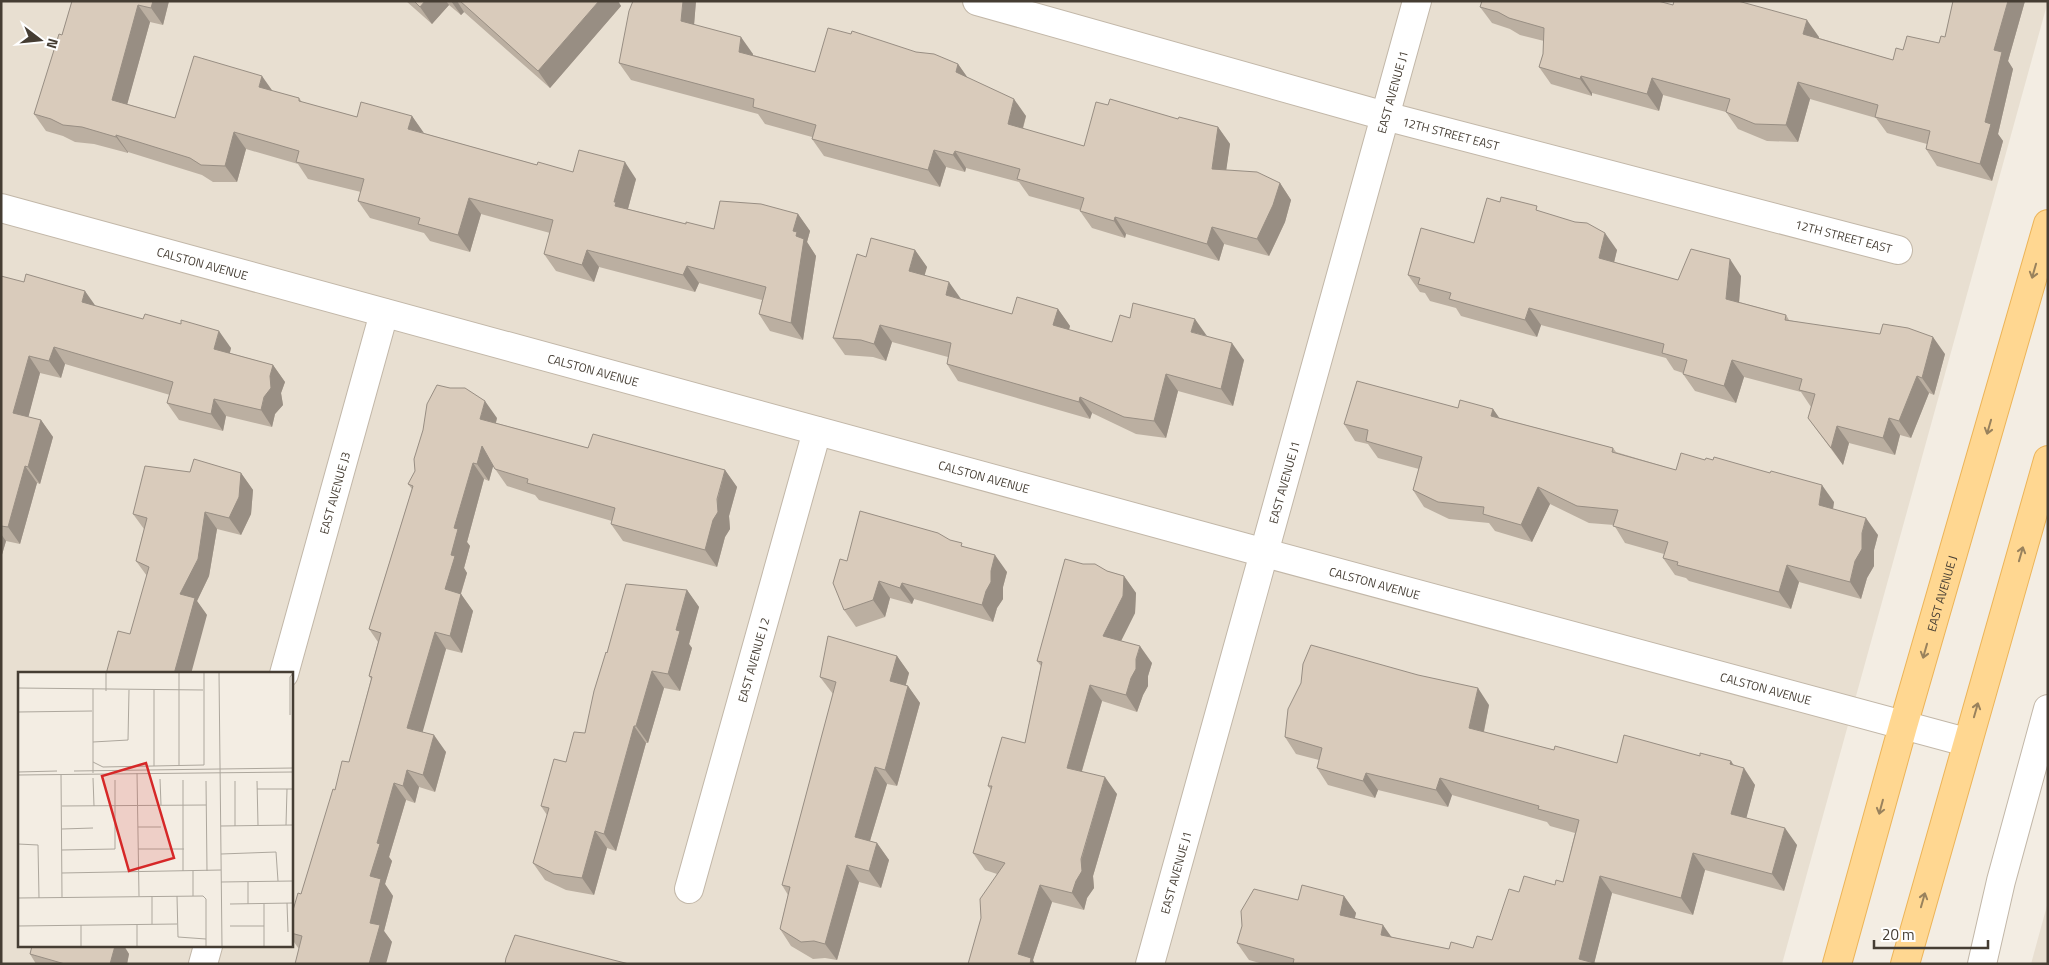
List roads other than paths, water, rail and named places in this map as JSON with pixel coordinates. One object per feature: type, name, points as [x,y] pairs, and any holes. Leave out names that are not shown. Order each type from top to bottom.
[{"type":"main road","name":"EAST AVENUE J","points":[[1837,964],[1903,726],[2048,224]]},
{"type":"main road","points":[[1905,964],[1966,742],[2048,460]]},
{"type":"street","name":"12TH STREET EAST","points":[[977,1],[1385,116],[1898,250]]},
{"type":"street","name":"EAST AVENUE J1","points":[[1150,964],[1417,1]]},
{"type":"street","name":"CALSTON AVENUE","points":[[1,208],[1264,553],[1966,742]]},
{"type":"street","name":"EAST AVENUE J3","points":[[285,672],[384,313]]},
{"type":"street","name":"EAST AVENUE J 2","points":[[689,889],[817,431]]},
{"type":"street","points":[[1982,964],[2001,881],[2048,709]]},
{"type":"street","points":[[203,964],[207,948]]}]
